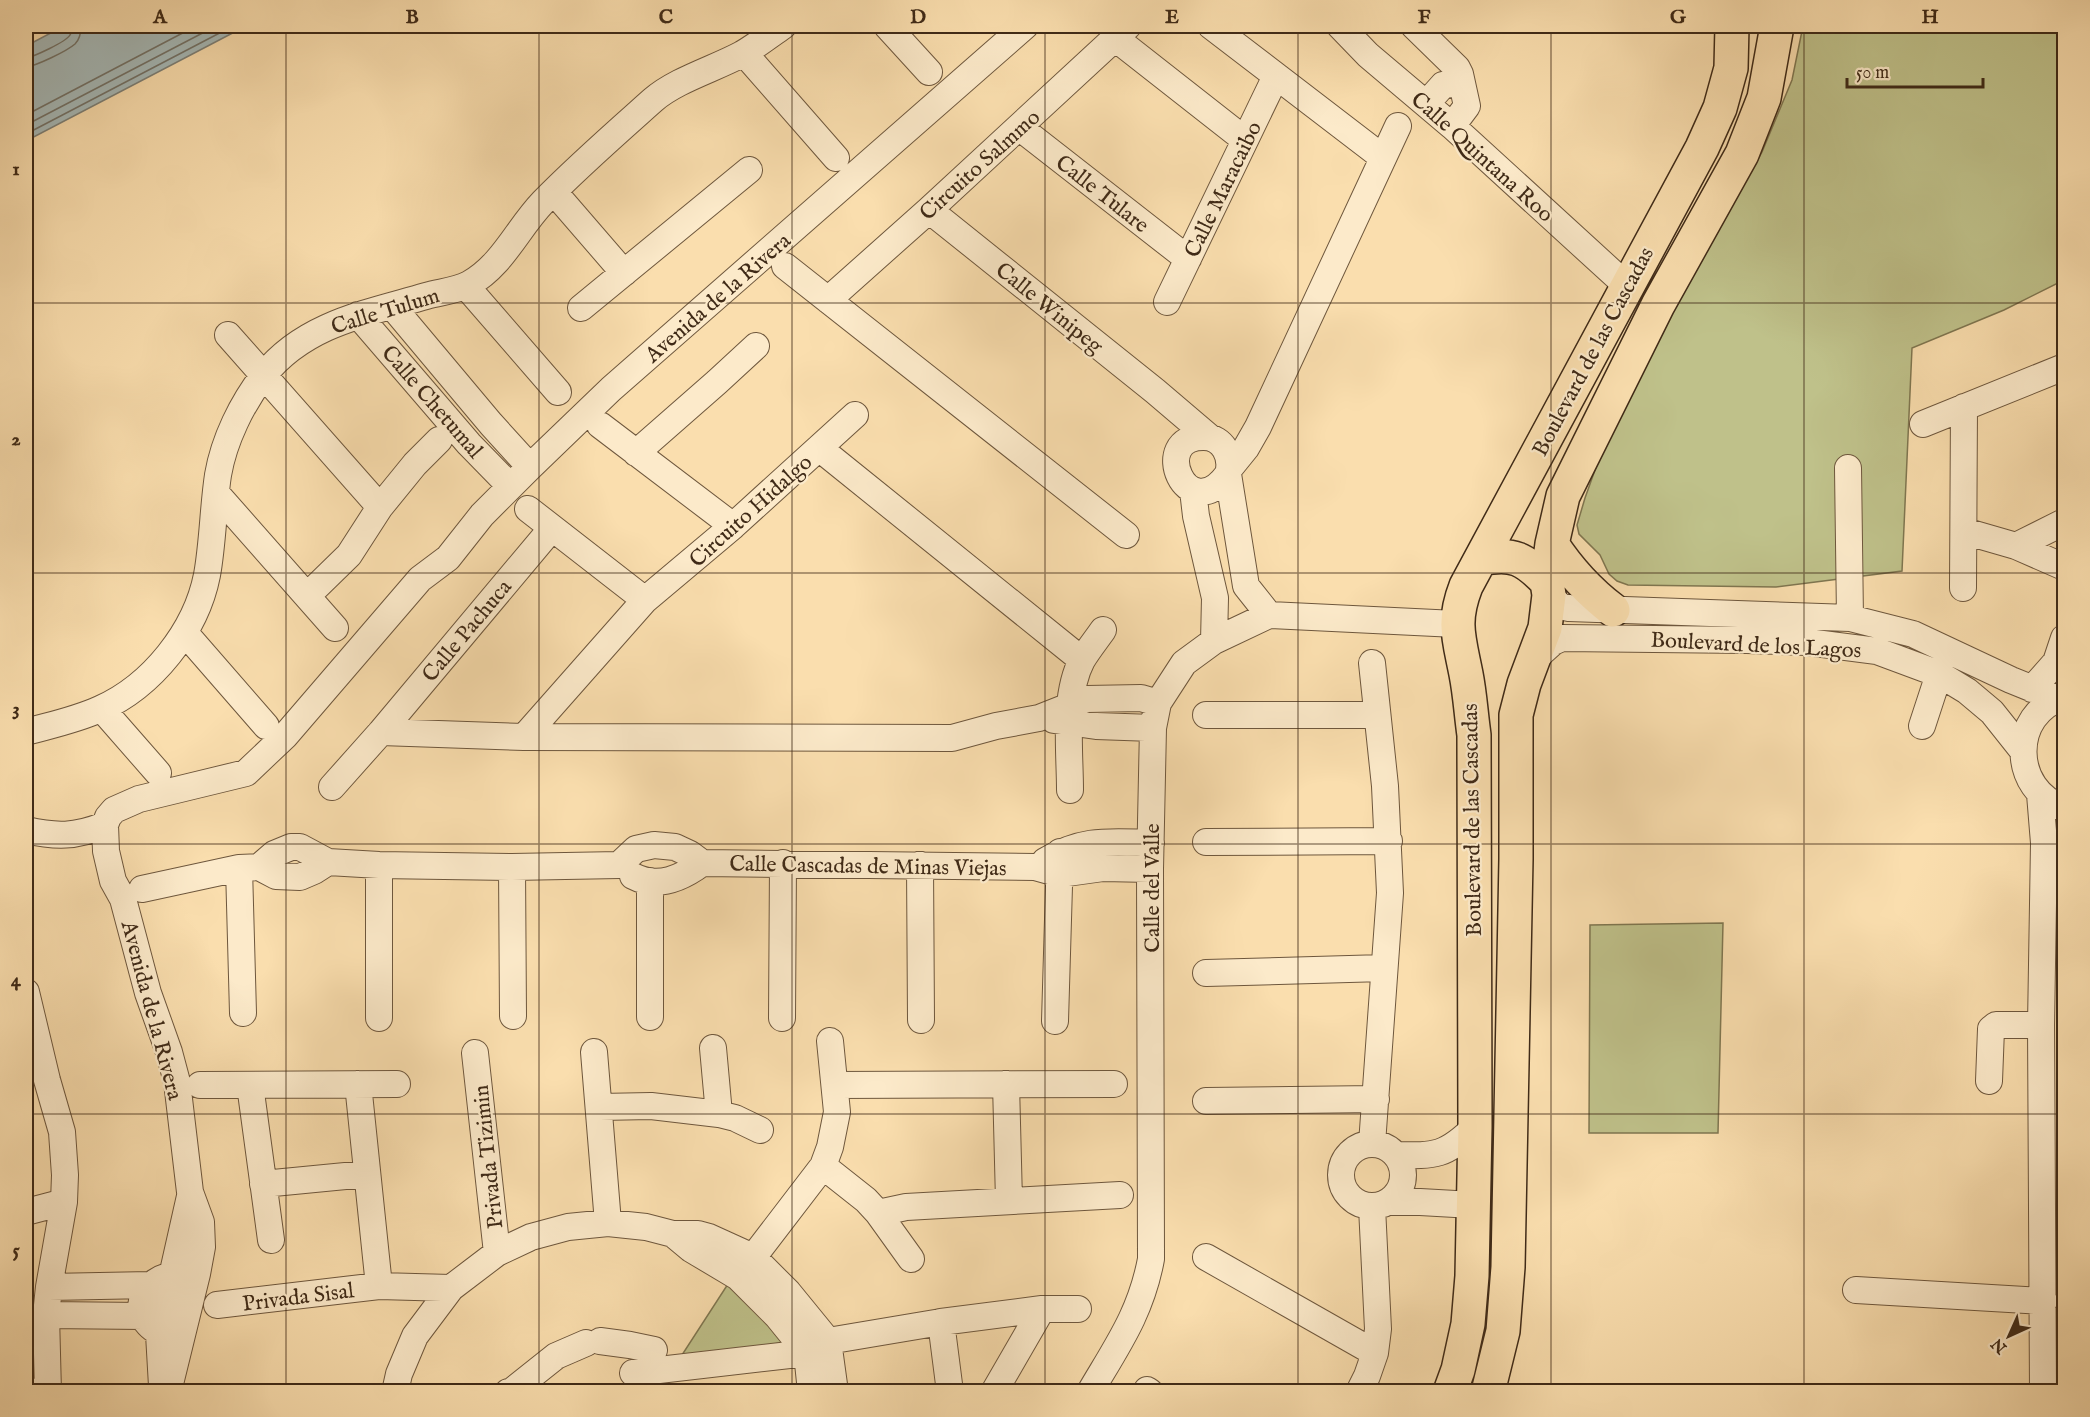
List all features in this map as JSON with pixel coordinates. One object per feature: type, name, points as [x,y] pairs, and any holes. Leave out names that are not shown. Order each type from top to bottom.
[{"type":"main road","name":"Boulevard de las Cascadas","points":[[1450,1392],[1458,1370],[1468,1324],[1472,1276],[1475,1127],[1474,735],[1456,624],[1460,602],[1630,279],[1702,148],[1720,108],[1731,68],[1732,26]]},
{"type":"main road","name":"Boulevard de las Cascadas","points":[[1488,1392],[1503,1331],[1508,1267],[1516,859],[1515,716],[1528,672],[1545,628],[1552,543],[1563,496],[1658,305],[1742,154],[1764,98],[1777,26]]},
{"type":"main road","points":[[1552,543],[1566,565],[1582,583],[1613,610]]},
{"type":"main road","points":[[1482,559],[1500,555],[1515,557],[1532,567],[1548,589]]},
{"type":"main road","points":[[1466,675],[1482,688],[1495,692],[1528,672]]},
{"type":"street","name":"Calle Tulum","points":[[26,732],[73,720],[102,709],[134,688],[162,662],[185,633],[197,610],[207,574],[219,472],[227,440],[243,407],[264,375],[281,357],[331,323],[466,286],[488,271],[503,255],[541,203],[656,97],[744,53],[783,26]]},
{"type":"street","name":"Avenida de la Rivera","points":[[958,77],[1005,26]]},
{"type":"street","name":"Avenida de la Rivera","points":[[132,894],[113,881],[106,851],[105,825],[114,810],[139,799],[246,772],[275,731],[420,579],[436,548],[453,526],[607,385],[958,77],[1025,26]]},
{"type":"street","points":[[1211,26],[1382,157]]},
{"type":"street","name":"Calle Quintana Roo","points":[[1343,26],[1368,55],[1431,99],[1630,279]]},
{"type":"street","points":[[1414,26],[1457,68],[1460,74],[1467,106],[1456,121]]},
{"type":"street","points":[[894,28],[929,72]]},
{"type":"street","points":[[1121,32],[1245,140]]},
{"type":"street","name":"Circuito Salmmo","points":[[828,300],[1121,32]]},
{"type":"street","points":[[744,53],[836,158]]},
{"type":"street","name":"Calle Maracaibo","points":[[1167,302],[1276,76]]},
{"type":"street","points":[[1431,99],[1443,85],[1461,83]]},
{"type":"street","points":[[1258,427],[1212,439],[1193,438],[1180,448],[1176,457],[1175,467],[1178,477],[1184,485],[1193,490],[1207,491],[1220,485],[1246,448],[1258,427],[1398,126]]},
{"type":"street","name":"Calle Tulare","points":[[1019,127],[1188,260]]},
{"type":"street","points":[[581,308],[749,170]]},
{"type":"street","points":[[554,192],[624,273]]},
{"type":"street","name":"Calle Winipeg","points":[[929,210],[1212,439]]},
{"type":"street","points":[[785,266],[1126,535]]},
{"type":"street","points":[[466,286],[558,392]]},
{"type":"street","name":"Calle Chetumal","points":[[392,306],[525,461]]},
{"type":"street","name":"Calle Chetumal","points":[[358,315],[442,429],[504,481]]},
{"type":"street","points":[[228,335],[380,507]]},
{"type":"street","points":[[636,453],[756,346]]},
{"type":"street","points":[[1923,424],[2064,366]]},
{"type":"street","points":[[307,596],[349,555],[380,507],[442,429],[470,399]]},
{"type":"street","points":[[1171,404],[1180,448]]},
{"type":"street","points":[[1963,588],[1965,407]]},
{"type":"street","points":[[819,448],[855,415]]},
{"type":"street","points":[[600,425],[733,526]]},
{"type":"street","points":[[1212,439],[1224,448],[1229,458],[1229,472],[1246,586],[1269,615]]},
{"type":"street","name":"Circuito Hidalgo","points":[[524,737],[645,600],[733,526],[819,448],[1082,660]]},
{"type":"street","points":[[1848,468],[1850,618]]},
{"type":"street","points":[[1193,490],[1196,516],[1215,598],[1214,641]]},
{"type":"street","points":[[216,493],[335,628]]},
{"type":"street","points":[[528,509],[645,600]]},
{"type":"street","points":[[2016,546],[2064,522]]},
{"type":"street","name":"Calle Pachuca","points":[[332,787],[552,528]]},
{"type":"street","points":[[1964,531],[2016,546],[2064,567]]},
{"type":"street","points":[[1215,598],[1246,586]]},
{"type":"street","name":"Boulevard de los Lagos","points":[[1548,589],[1560,606],[1613,610],[1850,618],[1913,634],[2021,685],[2061,698]]},
{"type":"street","name":"Calle del Valle","points":[[1090,1392],[1138,1306],[1147,1282],[1151,1259],[1150,869],[1153,728],[1158,703],[1184,663],[1214,641],[1269,615],[1456,624]]},
{"type":"street","points":[[1070,790],[1070,714],[1074,682],[1082,660],[1103,630]]},
{"type":"street","points":[[185,633],[275,731]]},
{"type":"street","name":"Boulevard de los Lagos","points":[[1528,672],[1553,642],[1562,638],[1807,642],[1877,651],[1939,674],[1967,691],[1992,712],[2023,751]]},
{"type":"street","points":[[1992,712],[2021,685],[2056,662],[2064,638]]},
{"type":"street","points":[[1372,663],[1385,786],[1390,894],[1372,1144]]},
{"type":"street","points":[[1922,726],[1939,674]]},
{"type":"street","points":[[1070,714],[1087,699],[1141,698],[1158,703]]},
{"type":"street","points":[[2043,1392],[2051,1313],[2054,1116],[2041,1025],[2054,842],[2040,794],[2027,774],[2023,751],[2032,720],[2044,708],[2061,698]]},
{"type":"street","points":[[102,709],[158,773]]},
{"type":"street","points":[[381,732],[524,737],[952,738],[996,726],[1070,714],[1153,728]]},
{"type":"street","points":[[1206,715],[1377,715]]},
{"type":"street","name":"Avenida de la Rivera","points":[[163,1392],[160,1378],[162,1329],[185,1274],[190,1192],[177,1082],[148,993],[132,894],[125,876],[117,838],[118,832],[125,820],[134,814],[243,789],[251,785],[275,759],[275,731]]},
{"type":"street","points":[[2040,794],[2055,805],[2064,808]]},
{"type":"street","points":[[26,830],[63,836],[84,833],[105,825]]},
{"type":"street","points":[[1055,1022],[1060,863],[1097,841],[1151,843]]},
{"type":"street","points":[[1206,842],[1389,841]]},
{"type":"street","name":"Calle Cascadas de Minas Viejas","points":[[619,865],[636,849],[654,845],[675,848],[702,862],[1035,867],[1060,863],[1103,868],[1150,869]]},
{"type":"street","points":[[132,894],[249,867],[276,876],[300,877],[328,862],[512,867],[619,865],[640,880],[650,881],[651,1017]]},
{"type":"street","name":"Calle Cascadas de Minas Viejas","points":[[650,881],[677,879],[702,862]]},
{"type":"street","points":[[782,1018],[783,863]]},
{"type":"street","points":[[379,865],[379,1018]]},
{"type":"street","points":[[920,865],[921,1020]]},
{"type":"street","points":[[243,1013],[249,867]]},
{"type":"street","points":[[512,867],[513,1016]]},
{"type":"street","points":[[1206,973],[1384,969]]},
{"type":"street","points":[[26,992],[36,1084],[62,1132],[65,1175],[64,1202],[46,1315],[48,1392]]},
{"type":"street","points":[[1989,1081],[1991,1029],[1996,1025],[2041,1025]]},
{"type":"street","points":[[830,1041],[837,1112],[830,1147],[823,1166],[745,1267],[788,1292],[817,1347],[835,1392]]},
{"type":"street","points":[[712,1048],[719,1114]]},
{"type":"street","points":[[594,1052],[608,1223]]},
{"type":"street","name":"Privada Tizimin","points":[[475,1053],[497,1252],[531,1237],[568,1227],[608,1223],[646,1227],[673,1234],[698,1234],[710,1237],[745,1267]]},
{"type":"street","points":[[358,1084],[379,1286]]},
{"type":"street","points":[[200,1085],[397,1084]]},
{"type":"street","points":[[1006,1084],[1009,1201]]},
{"type":"street","points":[[836,1085],[1114,1084]]},
{"type":"street","points":[[250,1085],[271,1240]]},
{"type":"street","points":[[1206,1101],[1376,1099]]},
{"type":"street","points":[[600,1107],[651,1106],[719,1114],[735,1118],[760,1130]]},
{"type":"street","points":[[1473,1205],[1356,1202],[1349,1196],[1341,1171],[1344,1162],[1355,1149],[1372,1144],[1381,1146],[1396,1155],[1432,1156],[1463,1140],[1475,1127]]},
{"type":"street","points":[[1381,1204],[1401,1189],[1403,1171],[1396,1155]]},
{"type":"street","points":[[823,1166],[866,1200],[911,1259]]},
{"type":"street","points":[[263,1184],[366,1174]]},
{"type":"street","points":[[878,1213],[906,1207],[1120,1195]]},
{"type":"street","points":[[26,1212],[64,1202]]},
{"type":"street","points":[[1359,1392],[1375,1353],[1381,1204]]},
{"type":"street","points":[[395,1392],[399,1374],[415,1336],[451,1288],[497,1252]]},
{"type":"street","points":[[1206,1257],[1375,1353]]},
{"type":"street","points":[[162,1329],[141,1306],[143,1294],[159,1278],[185,1274]]},
{"type":"street","points":[[49,1287],[150,1285]]},
{"type":"street","name":"Privada Sisal","points":[[217,1305],[379,1286],[451,1288]]},
{"type":"street","points":[[1856,1290],[2051,1313]]},
{"type":"street","points":[[508,1392],[556,1356],[593,1342],[642,1348],[634,1382],[941,1322],[1042,1310],[1078,1309]]},
{"type":"street","points":[[994,1392],[1042,1310]]},
{"type":"street","points":[[46,1315],[162,1329]]},
{"type":"street","points":[[941,1322],[950,1392]]},
{"type":"street","name":"Avenida de la Rivera","points":[[162,1329],[168,1392]]},
{"type":"street","points":[[811,1392],[817,1347]]},
{"type":"street","points":[[26,1389],[31,1392]]},
{"type":"green space","points":[[1803,26],[2064,26],[2064,280],[2004,310],[1912,348],[1902,571],[1776,587],[1628,585],[1617,581],[1609,574],[1600,555],[1579,534],[1577,525],[1585,498],[1605,442],[1633,383],[1762,152],[1792,80]]},
{"type":"green space","points":[[1723,923],[1718,1133],[1589,1133],[1590,925]]},
{"type":"green space","points":[[737,1270],[794,1341],[680,1358]]},
{"type":"water","points":[[64,26],[246,26],[26,141],[26,46]]}]
